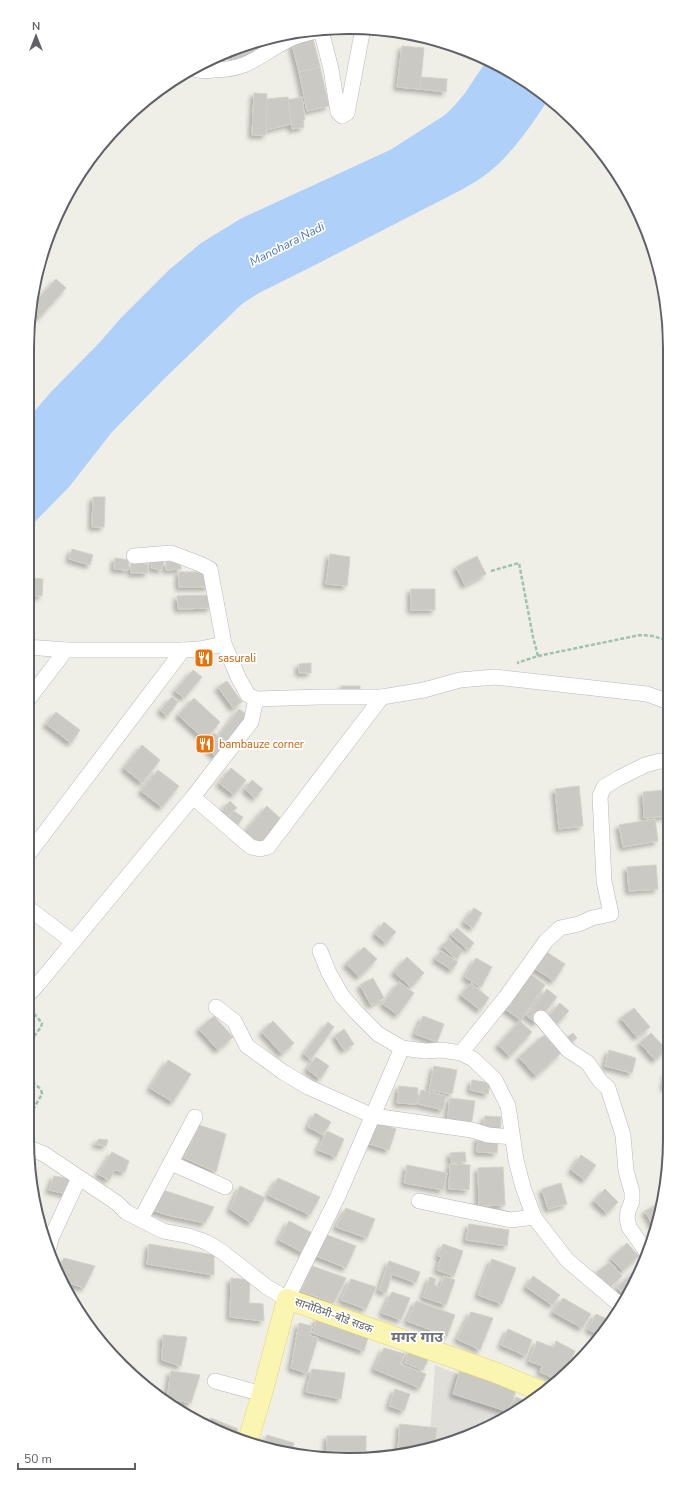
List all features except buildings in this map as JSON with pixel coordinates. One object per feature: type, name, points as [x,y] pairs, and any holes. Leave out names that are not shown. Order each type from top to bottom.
[{"type":"main road","name":"सानोठिमी-बोडे सडक","points":[[249,1437],[287,1299],[494,1372],[538,1390]]},
{"type":"street","points":[[322,36],[331,69],[338,112],[342,116],[347,113],[362,35]]},
{"type":"street","points":[[202,70],[229,70],[242,66],[254,61],[288,40]]},
{"type":"street","points":[[134,556],[171,553],[200,564],[210,570],[224,644],[239,679],[248,695],[256,699],[382,697],[424,690],[460,680],[495,677],[647,694],[663,700]]},
{"type":"street","points":[[34,648],[66,650],[183,650],[200,649],[224,644]]},
{"type":"street","points":[[34,692],[66,650]]},
{"type":"street","points":[[34,847],[183,650]]},
{"type":"street","points":[[193,796],[251,847],[260,849],[268,847],[382,697]]},
{"type":"street","points":[[34,989],[193,796],[251,722],[256,699]]},
{"type":"street","points":[[461,1053],[506,997],[546,941],[560,928],[611,914],[604,881],[600,796],[604,787],[619,778],[645,765],[663,761]]},
{"type":"street","points":[[34,912],[73,942]]},
{"type":"street","points":[[320,951],[329,973],[342,996],[356,1014],[378,1034],[402,1048],[425,1051],[442,1050],[461,1053],[473,1059],[495,1080],[508,1106],[512,1137],[523,1187],[534,1217],[567,1260],[617,1302]]},
{"type":"street","points":[[216,1007],[234,1021],[247,1046],[283,1072],[308,1087],[373,1116],[472,1130],[488,1135],[512,1137]]},
{"type":"street","points":[[541,1018],[568,1050],[588,1063],[600,1081],[608,1088],[623,1135],[626,1171],[632,1192],[632,1201],[627,1218],[630,1227],[643,1247]]},
{"type":"street","points":[[35,1150],[44,1154],[117,1203],[126,1212],[163,1232],[189,1236],[206,1242],[221,1251],[267,1287],[287,1299],[338,1196],[402,1048]]},
{"type":"street","points":[[141,1219],[195,1117]]},
{"type":"street","points":[[171,1163],[225,1187]]},
{"type":"street","points":[[50,1235],[78,1178]]},
{"type":"street","points":[[419,1201],[511,1220],[534,1217]]},
{"type":"street","points":[[215,1380],[262,1394]]},
{"type":"path","points":[[491,571],[519,563],[538,656]]},
{"type":"path","points":[[514,664],[538,656],[640,635],[653,636],[663,639]]},
{"type":"path","points":[[34,1013],[42,1023],[34,1036]]},
{"type":"path","points":[[34,1084],[38,1086],[42,1094],[34,1108]]},
{"type":"shaded area","points":[[435,1365],[523,1400],[488,1421],[450,1436],[429,1442]]},
{"type":"water","name":"Manohara Nadi","points":[[484,64],[506,76],[545,103],[510,152],[491,171],[479,179],[463,189],[257,294],[242,304],[165,378],[112,432],[69,487],[34,523],[34,412],[120,319],[169,270],[201,243],[242,218],[390,150],[445,115],[465,93]]},
{"type":"place","name":"sasurali","points":[[204,658]]},
{"type":"place","name":"bambauze corner","points":[[205,744]]},
{"type":"district","name":"मगर गाउ","points":[[417,1337]]}]
